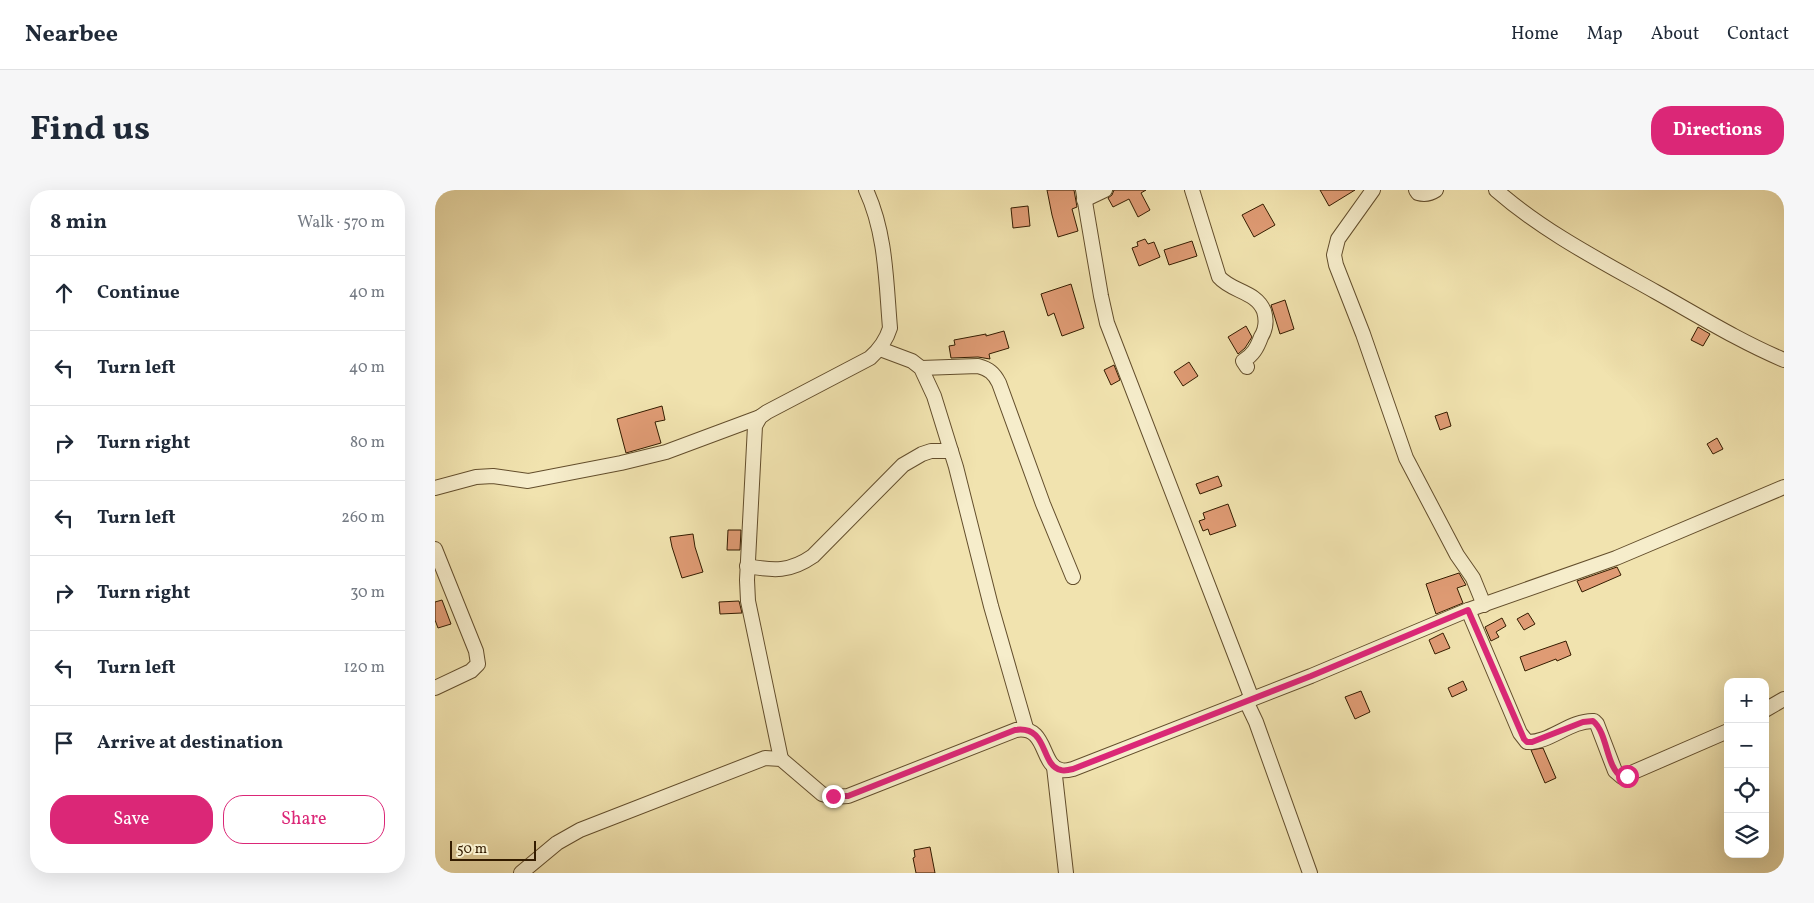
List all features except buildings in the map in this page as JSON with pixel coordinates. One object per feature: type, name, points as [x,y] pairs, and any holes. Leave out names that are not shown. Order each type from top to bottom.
[{"type":"street","points":[[435,488],[476,477],[493,476],[528,481],[667,452],[760,417],[870,358],[880,349],[887,338],[890,328],[883,247],[878,222],[866,190]]},
{"type":"street","points":[[1105,190],[1083,195],[1107,323],[1249,700],[1310,873]]},
{"type":"street","points":[[1192,190],[1219,277],[1223,282],[1248,293],[1263,308],[1266,318],[1265,331],[1255,351],[1243,362],[1247,367]]},
{"type":"street","points":[[1373,190],[1338,239],[1334,255],[1336,265],[1363,334],[1406,458],[1457,555],[1473,578],[1484,605]]},
{"type":"street","points":[[1416,190],[1424,195],[1436,190]]},
{"type":"street","points":[[1496,190],[1521,212],[1565,241],[1731,335],[1784,360]]},
{"type":"street","points":[[880,349],[912,361],[921,368],[934,396],[951,451],[991,606],[1026,728],[1035,734],[1054,767],[1066,873]]},
{"type":"street","points":[[921,368],[978,366],[994,373],[1043,504],[1073,577]]},
{"type":"street","points":[[760,417],[755,426],[754,437],[747,601],[781,759]]},
{"type":"street","points":[[747,566],[777,570],[802,564],[813,556],[903,465],[921,454],[931,451],[951,451]]},
{"type":"street","points":[[1054,767],[1062,771],[1073,769],[1249,700],[1468,610],[1616,558],[1784,487]]},
{"type":"street","points":[[435,549],[476,651],[477,664],[471,671],[435,688]]},
{"type":"street","points":[[1468,610],[1520,733],[1527,742],[1538,740],[1583,722],[1593,721],[1600,730],[1615,771],[1622,777],[1724,733]]},
{"type":"street","points":[[1769,708],[1784,699]]},
{"type":"street","points":[[521,873],[557,843],[580,830],[754,761],[765,758],[781,759],[822,794],[848,796],[1015,730],[1026,728]]},
{"type":"route","points":[[833,796],[848,796],[1015,730],[1026,728],[1035,734],[1054,767],[1062,771],[1073,769],[1311,676],[1468,610],[1524,739],[1527,742],[1532,742],[1583,722],[1593,721],[1600,730],[1615,771],[1622,777],[1627,776]]}]
